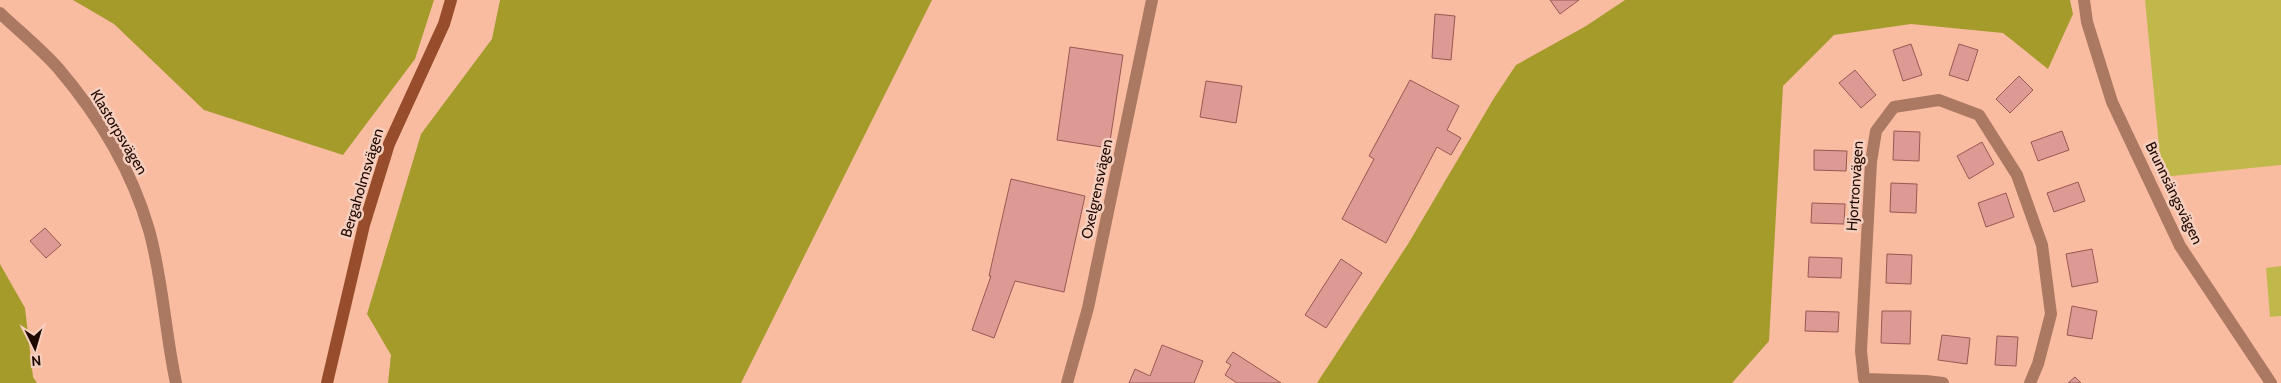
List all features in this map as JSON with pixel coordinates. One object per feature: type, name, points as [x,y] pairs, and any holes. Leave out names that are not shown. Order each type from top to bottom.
[{"type":"main road","name":"Bergaholmsvägen","points":[[327,383],[364,225],[389,144],[444,24],[451,0]]},
{"type":"street","name":"Oxelgrensvägen","points":[[1066,383],[1088,308],[1152,0]]},
{"type":"street","name":"Brunnsängsvägen","points":[[2084,0],[2087,22],[2112,102],[2180,246],[2271,383]]},
{"type":"street","name":"Klastorpsvägen","points":[[0,14],[58,68],[93,115],[123,165],[138,196],[149,231],[176,383]]},
{"type":"street","name":"Hjortronvägen","points":[[1862,381],[1861,351],[1871,162],[1876,131],[1894,107],[1939,100],[1979,116],[2017,175],[2042,246],[2051,314],[2038,364],[2030,383]]},
{"type":"street","points":[[1862,381],[1926,380],[1943,383]]},
{"type":"shaded area","points":[[73,0],[434,0],[415,59],[343,155],[204,110],[114,24]]},
{"type":"shaded area","points":[[500,0],[932,0],[741,383],[388,383],[391,355],[367,314],[421,134],[492,39]]},
{"type":"shaded area","points":[[1625,0],[2070,0],[2073,14],[2048,69],[2003,33],[1911,24],[1834,35],[1783,86],[1769,341],[1732,383],[1317,383],[1408,244],[1494,98],[1516,65],[1586,26]]},
{"type":"shaded area","points":[[2145,0],[2281,0],[2281,165],[2162,177]]},
{"type":"shaded area","points":[[0,264],[25,308],[33,377],[37,383],[0,383]]},
{"type":"shaded area","points":[[2281,266],[2281,316],[2270,317],[2266,268]]},
{"type":"building","points":[[1550,0],[1579,0],[1560,14]]},
{"type":"building","points":[[1435,14],[1455,16],[1451,60],[1432,58]]},
{"type":"building","points":[[1911,44],[1922,75],[1903,81],[1893,50]]},
{"type":"building","points":[[1959,44],[1978,50],[1968,81],[1949,75]]},
{"type":"building","points":[[1070,47],[1123,55],[1109,148],[1057,140]]},
{"type":"building","points":[[1855,70],[1876,95],[1861,108],[1839,83]]},
{"type":"building","points":[[2019,76],[2033,90],[2010,113],[1996,99]]},
{"type":"building","points":[[1410,80],[1459,106],[1447,130],[1461,138],[1451,155],[1437,147],[1386,243],[1342,219],[1374,159],[1369,156]]},
{"type":"building","points":[[1206,81],[1242,86],[1236,123],[1200,117]]},
{"type":"building","points":[[1894,131],[1920,132],[1919,161],[1893,160]]},
{"type":"building","points":[[2062,131],[2069,150],[2038,161],[2031,142]]},
{"type":"building","points":[[1982,142],[1994,164],[1969,179],[1957,156]]},
{"type":"building","points":[[1814,150],[1847,151],[1846,171],[1814,170]]},
{"type":"building","points":[[1011,179],[1085,196],[1064,292],[1015,281],[994,338],[972,330],[991,276],[989,276]]},
{"type":"building","points":[[2078,182],[2085,201],[2054,212],[2047,193]]},
{"type":"building","points":[[1891,183],[1917,184],[1916,213],[1890,212]]},
{"type":"building","points":[[2006,193],[2014,217],[1986,227],[1978,203]]},
{"type":"building","points":[[1812,203],[1845,204],[1844,224],[1811,223]]},
{"type":"building","points":[[45,228],[61,245],[46,258],[30,241]]},
{"type":"building","points":[[2092,249],[2098,282],[2072,287],[2066,254]]},
{"type":"building","points":[[1887,254],[1912,255],[1911,284],[1886,283]]},
{"type":"building","points":[[1809,257],[1842,258],[1841,278],[1808,277]]},
{"type":"building","points":[[1341,259],[1362,273],[1326,328],[1305,315]]},
{"type":"building","points":[[2072,306],[2097,311],[2092,339],[2067,335]]},
{"type":"building","points":[[1806,311],[1839,312],[1838,332],[1805,331]]},
{"type":"building","points":[[1882,311],[1911,311],[1910,344],[1881,343]]},
{"type":"building","points":[[1942,335],[1970,338],[1967,364],[1938,360]]},
{"type":"building","points":[[1997,336],[2018,337],[2016,366],[1995,365]]},
{"type":"building","points":[[1162,345],[1203,361],[1194,383],[1129,383],[1135,369],[1150,376]]},
{"type":"building","points":[[1233,352],[1281,383],[1237,383],[1225,375],[1231,365],[1226,362]]},
{"type":"building","points":[[2075,377],[2081,383],[2068,383]]}]
